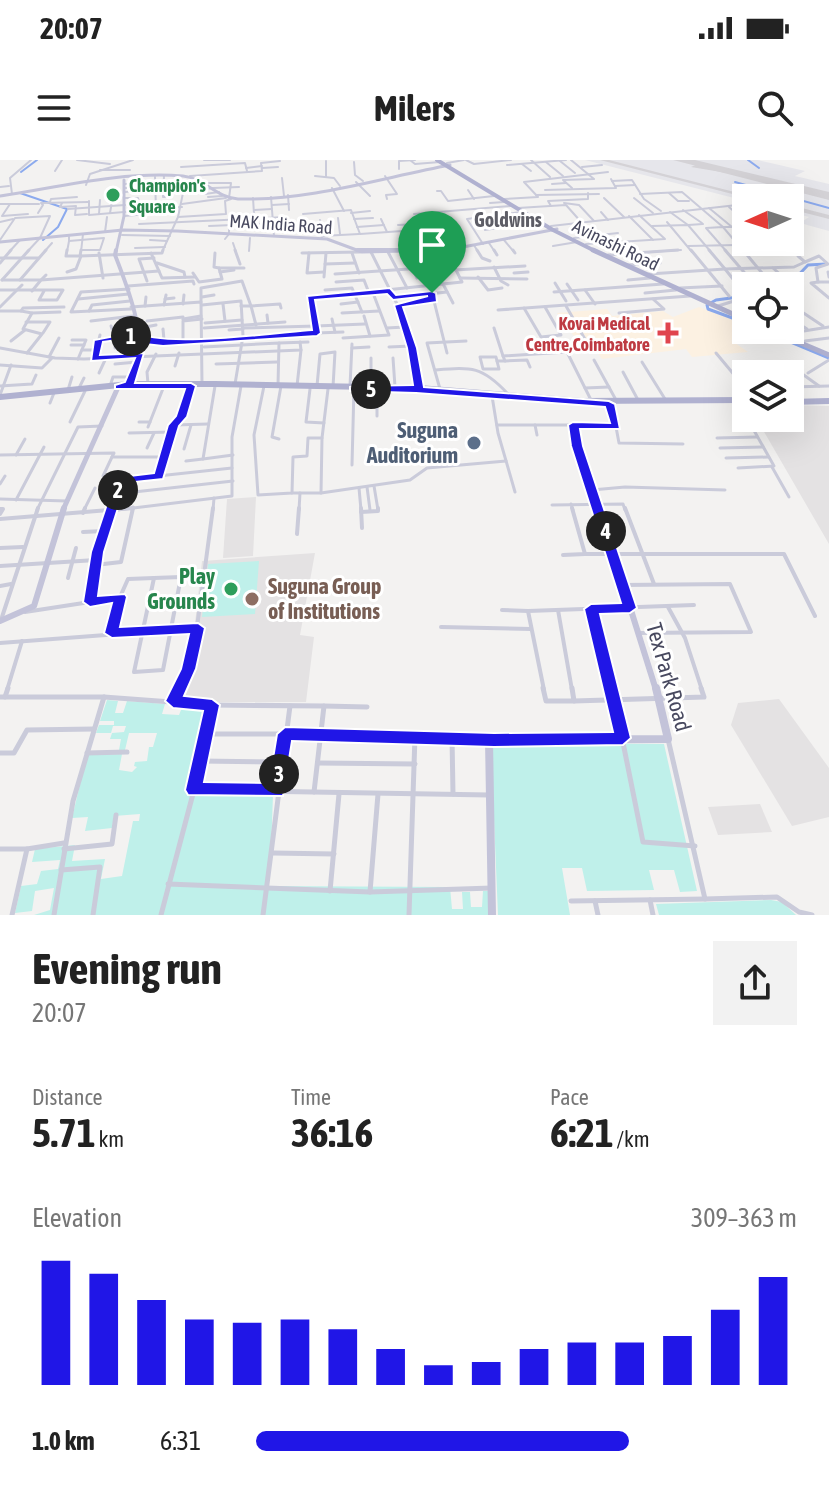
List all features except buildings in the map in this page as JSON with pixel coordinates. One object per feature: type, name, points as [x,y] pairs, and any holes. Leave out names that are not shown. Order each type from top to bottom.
[{"type":"main road","name":"Avinashi Road","points":[[444,163],[510,206],[649,276],[732,313]]},
{"type":"main road","name":"Avinashi Road","points":[[444,163],[531,218],[554,228]]},
{"type":"main road","name":"Avinashi Road","points":[[576,240],[663,284],[711,304]]},
{"type":"main road","points":[[805,341],[829,358]]},
{"type":"main road","points":[[800,344],[829,358]]},
{"type":"main road","points":[[81,390],[119,386],[131,380],[148,384],[440,389],[611,403],[732,402]]},
{"type":"main road","points":[[0,396],[110,386],[314,388]]},
{"type":"main road","points":[[374,388],[611,403],[732,402]]},
{"type":"main road","points":[[804,401],[829,400]]},
{"type":"street","points":[[12,194],[10,178],[31,160]]},
{"type":"street","points":[[55,171],[62,160]]},
{"type":"street","points":[[77,160],[133,167],[125,187],[122,233],[115,255],[129,290],[141,355],[131,380],[113,377],[110,386]]},
{"type":"street","points":[[127,165],[133,160]]},
{"type":"street","points":[[204,160],[245,163],[247,169],[278,167]]},
{"type":"street","points":[[219,192],[206,196],[286,196],[444,163],[511,160]]},
{"type":"street","points":[[507,165],[569,160],[594,179],[564,179],[558,176],[524,183],[540,201],[588,199],[588,192]]},
{"type":"street","points":[[0,196],[86,185],[125,187],[155,183],[164,176],[261,171],[261,163],[280,161]]},
{"type":"street","points":[[326,161],[326,177]]},
{"type":"street","points":[[399,169],[399,161],[444,163]]},
{"type":"street","points":[[532,161],[558,190]]},
{"type":"street","points":[[559,161],[577,175]]},
{"type":"street","points":[[181,167],[231,162]]},
{"type":"street","points":[[231,162],[232,170]]},
{"type":"street","points":[[354,162],[355,175],[363,181]]},
{"type":"street","points":[[546,162],[573,189]]},
{"type":"street","points":[[86,185],[87,178],[114,164]]},
{"type":"street","points":[[522,164],[531,171]]},
{"type":"street","points":[[217,165],[218,173]]},
{"type":"street","points":[[580,167],[602,165]]},
{"type":"street","points":[[204,166],[204,174]]},
{"type":"street","points":[[556,170],[569,169]]},
{"type":"street","points":[[99,170],[130,170]]},
{"type":"street","points":[[552,184],[577,175],[608,172]]},
{"type":"street","points":[[164,176],[163,197],[170,196],[170,209]]},
{"type":"street","points":[[103,278],[98,255],[104,238],[69,239],[66,256],[98,255],[115,255],[162,253],[178,217],[185,190],[176,176]]},
{"type":"street","points":[[190,176],[228,198]]},
{"type":"street","points":[[315,176],[334,178],[340,186]]},
{"type":"street","points":[[385,176],[395,192]]},
{"type":"street","points":[[282,178],[289,210]]},
{"type":"street","points":[[615,186],[611,180],[632,180],[640,194],[661,211]]},
{"type":"street","points":[[535,181],[549,195]]},
{"type":"street","points":[[356,182],[370,196]]},
{"type":"street","points":[[125,187],[155,183],[163,189],[196,191],[239,187]]},
{"type":"street","points":[[155,183],[156,210]]},
{"type":"street","points":[[178,217],[227,213],[225,201],[231,183],[203,184],[185,190]]},
{"type":"street","points":[[545,190],[635,185]]},
{"type":"street","points":[[0,187],[9,186]]},
{"type":"street","points":[[125,187],[138,198],[141,213],[133,254]]},
{"type":"street","points":[[332,188],[344,211]]},
{"type":"street","points":[[185,190],[196,191]]},
{"type":"street","points":[[468,190],[474,199]]},
{"type":"street","points":[[437,191],[441,191],[448,201],[494,196]]},
{"type":"street","points":[[455,191],[461,199]]},
{"type":"street","points":[[668,191],[678,201],[691,201]]},
{"type":"street","points":[[383,193],[395,192]]},
{"type":"street","points":[[387,199],[386,195],[397,194],[395,192]]},
{"type":"street","points":[[640,194],[682,192],[732,239]]},
{"type":"street","points":[[490,203],[549,195],[599,194]]},
{"type":"street","points":[[110,213],[113,196]]},
{"type":"street","points":[[50,202],[51,199],[77,197]]},
{"type":"street","points":[[271,197],[274,236]]},
{"type":"street","points":[[75,209],[75,215],[141,213],[228,198]]},
{"type":"street","points":[[250,198],[254,212],[289,204]]},
{"type":"street","points":[[248,205],[250,198]]},
{"type":"street","points":[[604,198],[653,240]]},
{"type":"street","points":[[634,198],[653,213]]},
{"type":"street","points":[[99,214],[100,200]]},
{"type":"street","points":[[562,200],[582,223]]},
{"type":"street","points":[[576,200],[594,221]]},
{"type":"street","points":[[0,204],[89,201],[87,214]]},
{"type":"street","points":[[548,201],[551,206]]},
{"type":"street","points":[[62,203],[60,207],[74,206],[75,209]]},
{"type":"street","points":[[1,216],[10,204]]},
{"type":"street","points":[[1,216],[36,214],[43,205],[40,204]]},
{"type":"street","points":[[68,209],[125,205]]},
{"type":"street","points":[[497,255],[467,219],[551,206],[579,205]]},
{"type":"street","points":[[727,205],[732,209]]},
{"type":"street","points":[[554,228],[668,210],[732,205]]},
{"type":"street","points":[[421,230],[414,216],[510,206]]},
{"type":"street","points":[[647,208],[656,207]]},
{"type":"street","points":[[706,228],[732,227],[707,207]]},
{"type":"street","points":[[209,232],[210,208]]},
{"type":"street","points":[[682,209],[703,224],[744,272]]},
{"type":"street","points":[[668,210],[688,225],[732,278]]},
{"type":"street","points":[[193,216],[194,211]]},
{"type":"street","points":[[303,214],[370,211]]},
{"type":"street","points":[[601,212],[608,220]]},
{"type":"street","points":[[141,213],[149,214]]},
{"type":"street","points":[[351,213],[360,234]]},
{"type":"street","points":[[586,244],[665,239],[639,215]]},
{"type":"street","points":[[0,222],[50,216],[43,238],[1,280]]},
{"type":"street","points":[[105,232],[107,217]]},
{"type":"street","points":[[139,224],[287,217]]},
{"type":"street","points":[[429,217],[436,228]]},
{"type":"street","points":[[477,217],[492,229]]},
{"type":"street","points":[[0,241],[15,218]]},
{"type":"street","points":[[338,218],[340,234]]},
{"type":"street","points":[[354,219],[373,218]]},
{"type":"street","points":[[487,224],[531,218]]},
{"type":"street","points":[[381,219],[387,232]]},
{"type":"street","points":[[317,333],[310,298],[462,282],[448,249],[444,228],[322,237],[320,220]]},
{"type":"street","points":[[485,230],[539,222]]},
{"type":"street","points":[[667,222],[729,296]]},
{"type":"street","points":[[209,226],[282,223]]},
{"type":"street","points":[[243,235],[245,224]]},
{"type":"street","points":[[398,225],[417,224]]},
{"type":"street","points":[[652,226],[703,224]]},
{"type":"street","points":[[225,239],[229,234],[229,225]]},
{"type":"street","points":[[357,227],[384,225]]},
{"type":"street","points":[[257,229],[293,228]]},
{"type":"street","name":"MAK India Road","points":[[0,241],[83,237],[105,232],[209,232],[322,237],[338,240],[362,252],[405,252],[486,244],[554,228]]},
{"type":"street","points":[[455,229],[463,247]]},
{"type":"street","points":[[402,231],[405,252],[417,278]]},
{"type":"street","points":[[138,233],[167,241]]},
{"type":"street","points":[[150,238],[171,233]]},
{"type":"street","points":[[553,246],[618,233]]},
{"type":"street","points":[[67,272],[76,269],[83,237]]},
{"type":"street","points":[[147,247],[150,238]]},
{"type":"street","points":[[249,251],[250,238]]},
{"type":"street","points":[[1,260],[20,240]]},
{"type":"street","points":[[504,240],[515,253]]},
{"type":"street","points":[[0,309],[52,243]]},
{"type":"street","points":[[233,243],[240,264]]},
{"type":"street","points":[[474,245],[482,258],[490,261]]},
{"type":"street","points":[[688,246],[732,245]]},
{"type":"street","points":[[135,248],[165,247]]},
{"type":"street","points":[[81,250],[100,250]]},
{"type":"street","points":[[608,255],[681,250]]},
{"type":"street","points":[[414,251],[417,258]]},
{"type":"street","points":[[342,252],[342,263]]},
{"type":"street","points":[[352,252],[359,273]]},
{"type":"street","points":[[302,253],[362,252]]},
{"type":"street","points":[[371,252],[398,305],[411,346],[419,388]]},
{"type":"street","points":[[388,252],[411,296]]},
{"type":"street","points":[[151,253],[162,278],[194,275],[199,282],[222,279],[220,270]]},
{"type":"street","points":[[215,253],[214,267],[234,270]]},
{"type":"street","points":[[309,253],[307,273],[324,275],[326,253]]},
{"type":"street","points":[[139,254],[147,281]]},
{"type":"street","points":[[747,256],[762,272]]},
{"type":"street","points":[[798,256],[805,262]]},
{"type":"street","points":[[628,280],[708,270],[794,267],[821,257],[828,264],[825,267]]},
{"type":"street","points":[[1,260],[39,258]]},
{"type":"street","points":[[139,259],[154,258]]},
{"type":"street","points":[[156,263],[167,264],[184,272],[185,277]]},
{"type":"street","points":[[325,264],[355,263]]},
{"type":"street","points":[[628,265],[660,263]]},
{"type":"street","points":[[455,270],[525,266]]},
{"type":"street","points":[[335,274],[438,267]]},
{"type":"street","points":[[494,267],[501,281],[508,285]]},
{"type":"street","points":[[511,267],[514,274],[528,272]]},
{"type":"street","points":[[825,267],[829,274]]},
{"type":"street","points":[[818,282],[816,268],[825,267]]},
{"type":"street","points":[[220,270],[244,268]]},
{"type":"street","points":[[431,268],[436,277]]},
{"type":"street","points":[[773,268],[777,272]]},
{"type":"street","points":[[1,280],[103,278],[159,271]]},
{"type":"street","points":[[32,291],[46,275]]},
{"type":"street","points":[[478,277],[488,290],[502,288]]},
{"type":"street","points":[[460,278],[527,279]]},
{"type":"street","points":[[336,282],[364,280],[389,335],[343,338]]},
{"type":"street","points":[[71,312],[81,292],[129,290],[193,281],[194,284]]},
{"type":"street","points":[[202,384],[201,288],[242,281],[256,325]]},
{"type":"street","points":[[829,282],[811,283],[829,298]]},
{"type":"street","points":[[555,283],[590,348]]},
{"type":"street","points":[[443,284],[453,303]]},
{"type":"street","points":[[567,284],[578,300]]},
{"type":"street","points":[[554,292],[663,284]]},
{"type":"street","points":[[645,293],[722,286]]},
{"type":"street","points":[[325,290],[352,288],[370,336]]},
{"type":"street","points":[[0,290],[63,290],[57,300],[39,300],[44,291]]},
{"type":"street","points":[[585,290],[595,304]]},
{"type":"street","points":[[393,298],[447,292]]},
{"type":"street","points":[[398,305],[435,299],[432,293]]},
{"type":"street","points":[[183,304],[184,295]]},
{"type":"street","points":[[202,297],[214,295]]},
{"type":"street","points":[[498,310],[690,296]]},
{"type":"street","points":[[145,306],[146,297]]},
{"type":"street","points":[[164,305],[166,297],[174,298]]},
{"type":"street","points":[[619,313],[664,309],[653,299]]},
{"type":"street","points":[[241,304],[249,300]]},
{"type":"street","points":[[431,300],[447,353]]},
{"type":"street","points":[[711,304],[732,301]]},
{"type":"street","points":[[341,304],[358,302]]},
{"type":"street","points":[[89,311],[91,305],[222,303],[251,306],[280,304],[281,308]]},
{"type":"street","points":[[222,303],[222,323]]},
{"type":"street","points":[[0,514],[34,516],[110,511],[232,496],[232,437],[243,336],[241,304]]},
{"type":"street","points":[[0,309],[61,314],[131,306]]},
{"type":"street","points":[[21,311],[23,308],[64,307]]},
{"type":"street","points":[[524,308],[541,337],[561,335],[545,307]]},
{"type":"street","points":[[342,313],[380,311]]},
{"type":"street","points":[[11,341],[25,330],[32,313]]},
{"type":"street","points":[[45,322],[51,313]]},
{"type":"street","points":[[804,313],[827,327]]},
{"type":"street","points":[[267,315],[268,323]]},
{"type":"street","points":[[91,321],[133,316]]},
{"type":"street","points":[[147,321],[183,317],[243,325],[365,324]]},
{"type":"street","points":[[183,317],[183,341]]},
{"type":"street","points":[[332,319],[335,332]]},
{"type":"street","points":[[26,322],[50,324],[27,353]]},
{"type":"street","points":[[256,325],[285,322]]},
{"type":"street","points":[[94,359],[99,337],[136,334],[156,325]]},
{"type":"street","points":[[229,330],[243,325]]},
{"type":"street","points":[[111,326],[144,335]]},
{"type":"street","points":[[387,328],[405,327]]},
{"type":"street","points":[[804,327],[809,330]]},
{"type":"street","points":[[804,331],[827,327]]},
{"type":"street","points":[[494,328],[504,358]]},
{"type":"street","points":[[163,329],[163,344]]},
{"type":"street","points":[[25,330],[42,334]]},
{"type":"street","points":[[136,334],[163,344],[243,336],[343,332]]},
{"type":"street","points":[[0,365],[43,368],[59,338]]},
{"type":"street","points":[[115,338],[115,348]]},
{"type":"street","points":[[805,341],[829,338]]},
{"type":"street","points":[[72,340],[85,340],[78,359]]},
{"type":"street","points":[[440,389],[427,343],[466,341]]},
{"type":"street","points":[[297,386],[300,342]]},
{"type":"street","points":[[203,347],[308,342]]},
{"type":"street","points":[[279,343],[279,386],[272,437],[279,439]]},
{"type":"street","points":[[71,345],[96,350]]},
{"type":"street","points":[[352,465],[352,346],[369,347]]},
{"type":"street","points":[[389,347],[411,346]]},
{"type":"street","points":[[0,348],[78,359],[301,350]]},
{"type":"street","points":[[321,493],[322,438],[335,352],[331,351],[320,354],[306,422],[324,423]]},
{"type":"street","points":[[497,361],[567,352],[592,402]]},
{"type":"street","points":[[175,366],[179,353]]},
{"type":"street","points":[[716,353],[732,372]]},
{"type":"street","points":[[148,384],[147,372],[156,354]]},
{"type":"street","points":[[525,355],[530,367]]},
{"type":"street","points":[[480,357],[496,357],[497,361],[499,369],[483,369],[480,357]]},
{"type":"street","points":[[99,373],[106,358]]},
{"type":"street","points":[[371,358],[377,416]]},
{"type":"street","points":[[393,358],[395,387]]},
{"type":"street","points":[[504,358],[527,360]]},
{"type":"street","points":[[808,373],[829,358]]},
{"type":"street","points":[[594,360],[609,387],[621,451]]},
{"type":"street","points":[[115,364],[138,362]]},
{"type":"street","points":[[216,364],[277,362]]},
{"type":"street","points":[[642,362],[666,402]]},
{"type":"street","points":[[0,396],[3,376],[11,365]]},
{"type":"street","points":[[435,370],[474,367],[485,370],[508,394]]},
{"type":"street","points":[[623,372],[639,402]]},
{"type":"street","points":[[804,372],[819,386]]},
{"type":"street","points":[[1,386],[32,384],[36,375]]},
{"type":"street","points":[[67,392],[72,377]]},
{"type":"street","points":[[70,422],[84,378]]},
{"type":"street","points":[[25,612],[34,606],[61,514],[119,386]]},
{"type":"street","points":[[139,422],[149,425],[164,386]]},
{"type":"street","points":[[159,476],[174,425],[181,417],[191,386]]},
{"type":"street","points":[[203,459],[215,386]]},
{"type":"street","points":[[264,386],[254,435],[258,495],[321,493],[367,487],[410,480],[427,468],[506,461]]},
{"type":"street","points":[[804,387],[829,386]]},
{"type":"street","points":[[585,388],[609,387]]},
{"type":"street","points":[[50,403],[54,393]]},
{"type":"street","points":[[492,396],[515,492]]},
{"type":"street","points":[[174,425],[208,424]]},
{"type":"street","points":[[184,449],[191,425]]},
{"type":"street","points":[[497,425],[616,427]]},
{"type":"street","points":[[535,425],[537,435]]},
{"type":"street","name":"Tex Park Road","points":[[573,425],[659,699],[705,899]]},
{"type":"street","points":[[102,426],[78,427],[34,516],[2,614],[120,597]]},
{"type":"street","points":[[129,433],[172,432]]},
{"type":"street","points":[[754,432],[789,497]]},
{"type":"street","points":[[147,448],[154,433]]},
{"type":"street","points":[[717,438],[757,437]]},
{"type":"street","points":[[292,493],[293,457],[307,456],[308,438],[322,438]]},
{"type":"street","points":[[16,455],[25,439]]},
{"type":"street","points":[[619,443],[683,444]]},
{"type":"street","points":[[16,500],[44,447]]},
{"type":"street","points":[[720,448],[763,447]]},
{"type":"street","points":[[0,455],[114,453],[103,476]]},
{"type":"street","points":[[186,461],[233,455]]},
{"type":"street","points":[[112,457],[165,457]]},
{"type":"street","points":[[726,458],[768,457]]},
{"type":"street","points":[[738,468],[772,467]]},
{"type":"street","points":[[90,602],[95,562],[121,480],[232,468]]},
{"type":"street","points":[[0,484],[5,476]]},
{"type":"street","points":[[116,494],[233,481]]},
{"type":"street","points":[[361,512],[378,511],[374,486]]},
{"type":"street","points":[[367,487],[370,511]]},
{"type":"street","points":[[592,490],[625,487],[725,490]]},
{"type":"street","points":[[83,513],[95,488]]},
{"type":"street","points":[[359,488],[362,528]]},
{"type":"street","points":[[297,534],[300,493]]},
{"type":"street","points":[[173,701],[189,669],[198,628],[214,498]]},
{"type":"street","points":[[0,499],[67,501]]},
{"type":"street","points":[[571,504],[585,554]]},
{"type":"street","points":[[552,505],[624,506],[654,584]]},
{"type":"street","points":[[0,566],[121,562],[133,507]]},
{"type":"street","points":[[83,532],[103,531]]},
{"type":"street","points":[[0,548],[23,547]]},
{"type":"street","points":[[68,578],[76,548]]},
{"type":"street","points":[[563,555],[784,554],[815,616]]},
{"type":"street","points":[[112,633],[120,597],[128,579],[204,575]]},
{"type":"street","points":[[154,578],[134,672],[162,672],[181,577]]},
{"type":"street","points":[[0,586],[11,584]]},
{"type":"street","points":[[622,585],[730,584],[751,632],[638,633]]},
{"type":"street","points":[[502,610],[694,605]]},
{"type":"street","points":[[528,611],[546,701],[704,697],[682,632],[668,607]]},
{"type":"street","points":[[591,609],[615,699],[643,842],[695,846]]},
{"type":"street","points":[[558,610],[574,701]]},
{"type":"street","points":[[441,627],[531,629]]},
{"type":"street","points":[[0,643],[198,628]]},
{"type":"street","points":[[22,641],[2,697],[104,697],[212,705],[367,707]]},
{"type":"street","points":[[54,915],[64,846],[104,697]]},
{"type":"street","points":[[161,915],[194,790],[212,705]]},
{"type":"street","points":[[263,915],[290,706]]},
{"type":"street","points":[[314,792],[324,706]]},
{"type":"street","points":[[0,753],[14,753],[27,730],[94,729]]},
{"type":"street","points":[[206,734],[322,734],[489,740],[668,739]]},
{"type":"street","points":[[409,915],[415,736]]},
{"type":"street","points":[[452,737],[453,794]]},
{"type":"street","points":[[489,740],[492,915]]},
{"type":"street","points":[[87,753],[127,752]]},
{"type":"street","points":[[200,761],[281,762]]},
{"type":"street","points":[[318,763],[415,764]]},
{"type":"street","points":[[194,790],[491,795]]},
{"type":"street","points":[[330,891],[340,793]]},
{"type":"street","points":[[370,892],[378,794]]},
{"type":"street","points":[[0,849],[112,844],[116,815]]},
{"type":"street","points":[[12,915],[27,849]]},
{"type":"street","points":[[273,853],[334,854]]},
{"type":"street","points":[[61,870],[100,867],[93,915]]},
{"type":"street","points":[[168,884],[370,892],[492,888]]},
{"type":"street","points":[[571,901],[777,897],[799,912],[812,915]]},
{"type":"street","points":[[650,900],[653,915]]},
{"type":"street","points":[[595,901],[598,915]]},
{"type":"shaded area","points":[[585,160],[758,160],[805,171],[795,176],[829,184],[829,231],[804,224],[809,217],[804,216],[804,184],[732,184],[732,197]]},
{"type":"shaded area","name":"Kovai Medical Centre,Coimbatore","points":[[699,307],[732,320],[732,344],[748,352],[692,357],[686,349],[602,359],[595,349],[584,350],[557,313],[607,309],[612,316],[663,311],[673,317]]},
{"type":"shaded area","points":[[804,405],[829,406],[829,544],[764,432],[804,432]]},
{"type":"shaded area","points":[[256,497],[253,556],[223,558],[227,499]]},
{"type":"shaded area","name":"Suguna Group of Institutions","points":[[315,553],[300,635],[314,637],[306,702],[216,702],[170,698],[193,641],[202,561]]},
{"type":"shaded area","name":"Play Grounds","points":[[259,561],[255,614],[202,617],[208,564]]},
{"type":"shaded area","points":[[779,699],[829,768],[829,817],[792,826],[731,725],[738,703]]},
{"type":"shaded area","points":[[107,700],[118,701],[115,713],[123,713],[127,701],[165,704],[162,714],[179,715],[183,705],[210,706],[191,791],[273,794],[271,852],[265,886],[450,887],[452,909],[463,909],[462,892],[470,892],[471,907],[482,907],[483,891],[489,891],[489,915],[34,915],[50,910],[54,888],[35,891],[32,911],[15,913],[21,886],[37,884],[41,871],[58,869],[60,860],[32,862],[35,849],[75,845],[72,861],[105,859],[101,879],[122,876],[133,821],[139,821],[140,814],[114,816],[112,828],[85,831],[88,817],[72,818],[87,755],[122,754],[119,770],[132,772],[137,767],[134,766],[135,762],[147,761],[149,747],[153,747],[157,733],[129,733],[125,750],[119,750],[121,739],[110,739],[112,733],[124,732],[126,726],[113,726],[111,733],[96,733],[99,725],[114,725],[114,721],[100,721]]},
{"type":"shaded area","points":[[495,743],[664,744],[697,891],[680,892],[674,870],[649,870],[654,890],[587,891],[582,868],[562,868],[570,915],[498,915],[491,747]]},
{"type":"shaded area","points":[[760,804],[772,832],[718,835],[708,807]]},
{"type":"shaded area","points":[[782,902],[796,915],[659,915],[656,904]]},
{"type":"waterway","points":[[21,172],[37,160]]},
{"type":"waterway","points":[[748,160],[759,168]]},
{"type":"waterway","points":[[735,182],[829,208]]},
{"type":"waterway","points":[[20,193],[67,209],[58,227],[43,240]]},
{"type":"waterway","points":[[801,272],[808,265],[826,264]]},
{"type":"waterway","points":[[732,298],[707,305],[708,309],[732,318]]},
{"type":"waterway","points":[[796,344],[829,358]]},
{"type":"taxiway","points":[[603,160],[732,192]]},
{"type":"taxiway","points":[[700,165],[694,167],[727,171]]},
{"type":"taxiway","points":[[804,211],[829,217]]},
{"type":"runway","points":[[679,160],[829,196]]},
{"type":"place","name":"Champion's Square","points":[[113,195]]},
{"type":"place","name":"Kovai Medical Centre,Coimbatore","points":[[668,333]]},
{"type":"place","name":"Suguna Auditorium","points":[[474,443]]},
{"type":"place","name":"Play Grounds","points":[[231,589]]},
{"type":"place","name":"Suguna Group of Institutions","points":[[252,599]]},
{"type":"district","name":"Goldwins","points":[[508,219]]},
{"type":"route","points":[[390,291],[393,298],[432,293],[434,300],[398,305],[412,348],[419,388],[354,389],[416,390],[609,404],[616,427],[573,425],[577,446],[630,608],[591,609],[623,738],[494,740],[448,736],[285,734],[277,791],[194,790],[212,705],[173,701],[189,669],[198,628],[112,633],[120,597],[90,602],[97,552],[121,480],[159,476],[174,425],[181,417],[191,386],[118,387],[129,384],[141,355],[94,359],[99,340],[136,335],[139,341],[164,340],[163,343],[317,333],[310,298],[390,291]]}]
